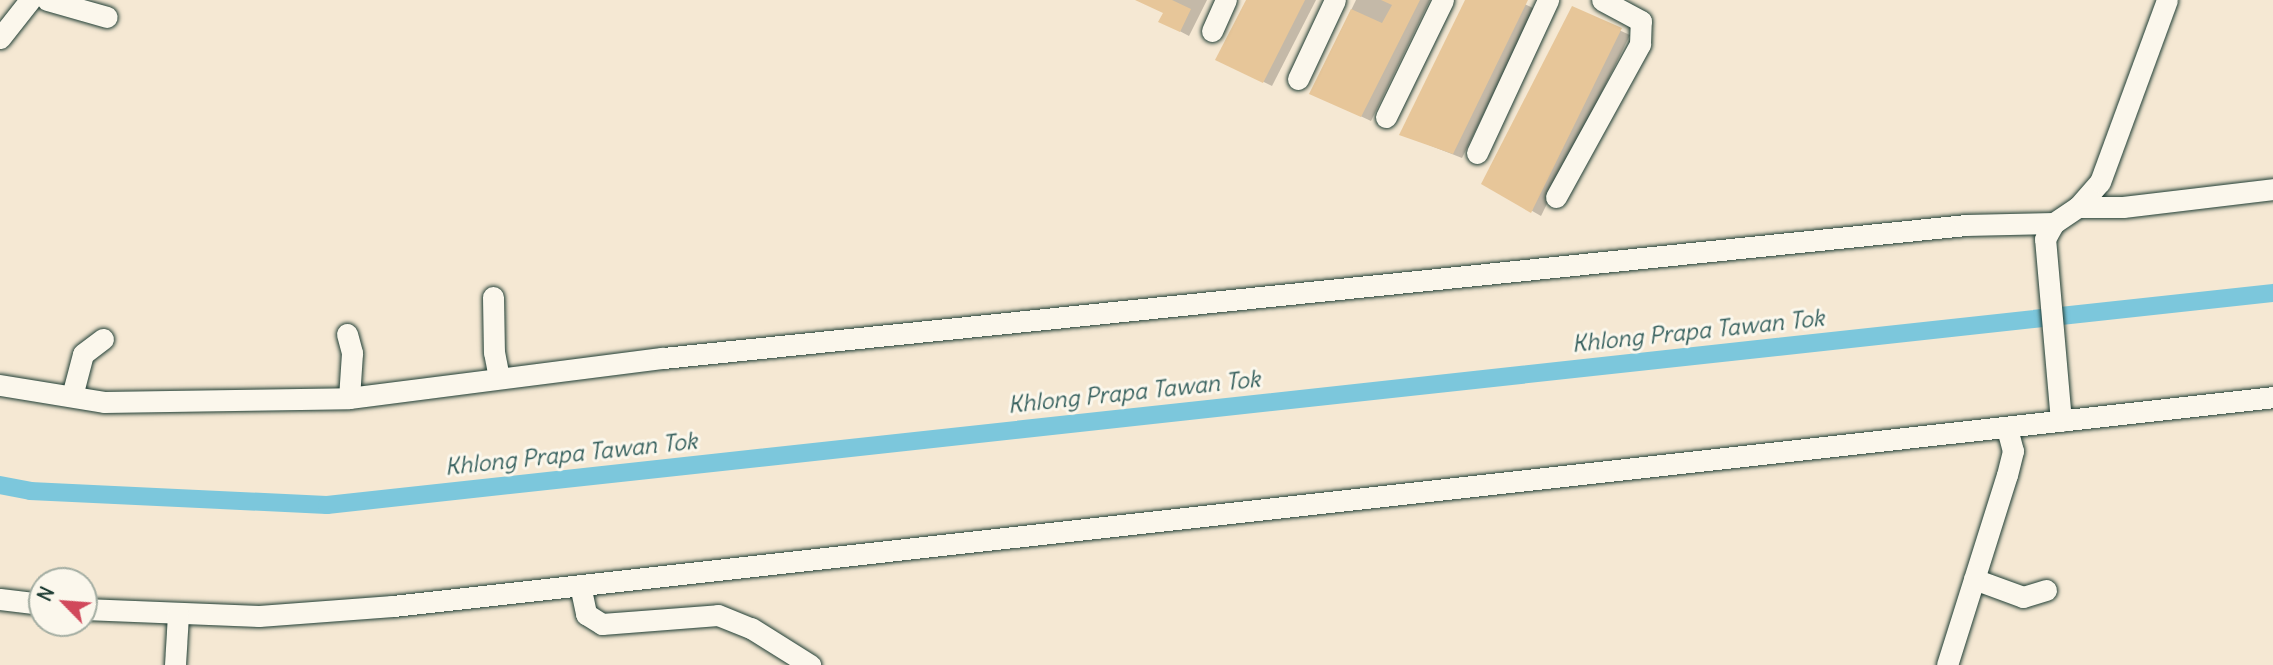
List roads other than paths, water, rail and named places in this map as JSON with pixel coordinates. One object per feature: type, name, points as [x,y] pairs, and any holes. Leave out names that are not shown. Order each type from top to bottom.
[{"type":"street","points":[[0,38],[30,0]]},
{"type":"street","points":[[47,0],[107,17]]},
{"type":"street","points":[[1212,30],[1226,0]]},
{"type":"street","points":[[1298,79],[1335,0]]},
{"type":"street","points":[[1386,117],[1443,0]]},
{"type":"street","points":[[1477,153],[1548,0]]},
{"type":"street","points":[[1556,197],[1640,44],[1640,21],[1602,0]]},
{"type":"street","points":[[2061,421],[2042,254],[2047,233],[2054,223],[2078,207],[2099,182],[2167,0]]},
{"type":"street","points":[[2078,207],[2123,207],[2273,189]]},
{"type":"street","points":[[0,385],[72,396],[156,402],[349,398],[499,378],[1965,225],[2054,223]]},
{"type":"street","points":[[493,297],[494,352],[499,378]]},
{"type":"street","points":[[72,396],[83,354],[103,339]]},
{"type":"street","points":[[349,398],[350,353]]},
{"type":"street","points":[[98,610],[178,615],[273,615],[580,585],[2273,397]]},
{"type":"street","points":[[1947,665],[2013,451],[2007,428]]},
{"type":"street","points":[[1974,579],[2024,597],[2046,590]]},
{"type":"street","points":[[580,585],[586,614],[602,624],[718,615],[751,628],[810,665]]},
{"type":"street","points":[[0,599],[28,602]]},
{"type":"street","points":[[175,665],[178,615]]},
{"type":"waterway","name":"Khlong Prapa Tawan Tok","points":[[0,485],[30,491],[327,505],[2273,293]]}]
